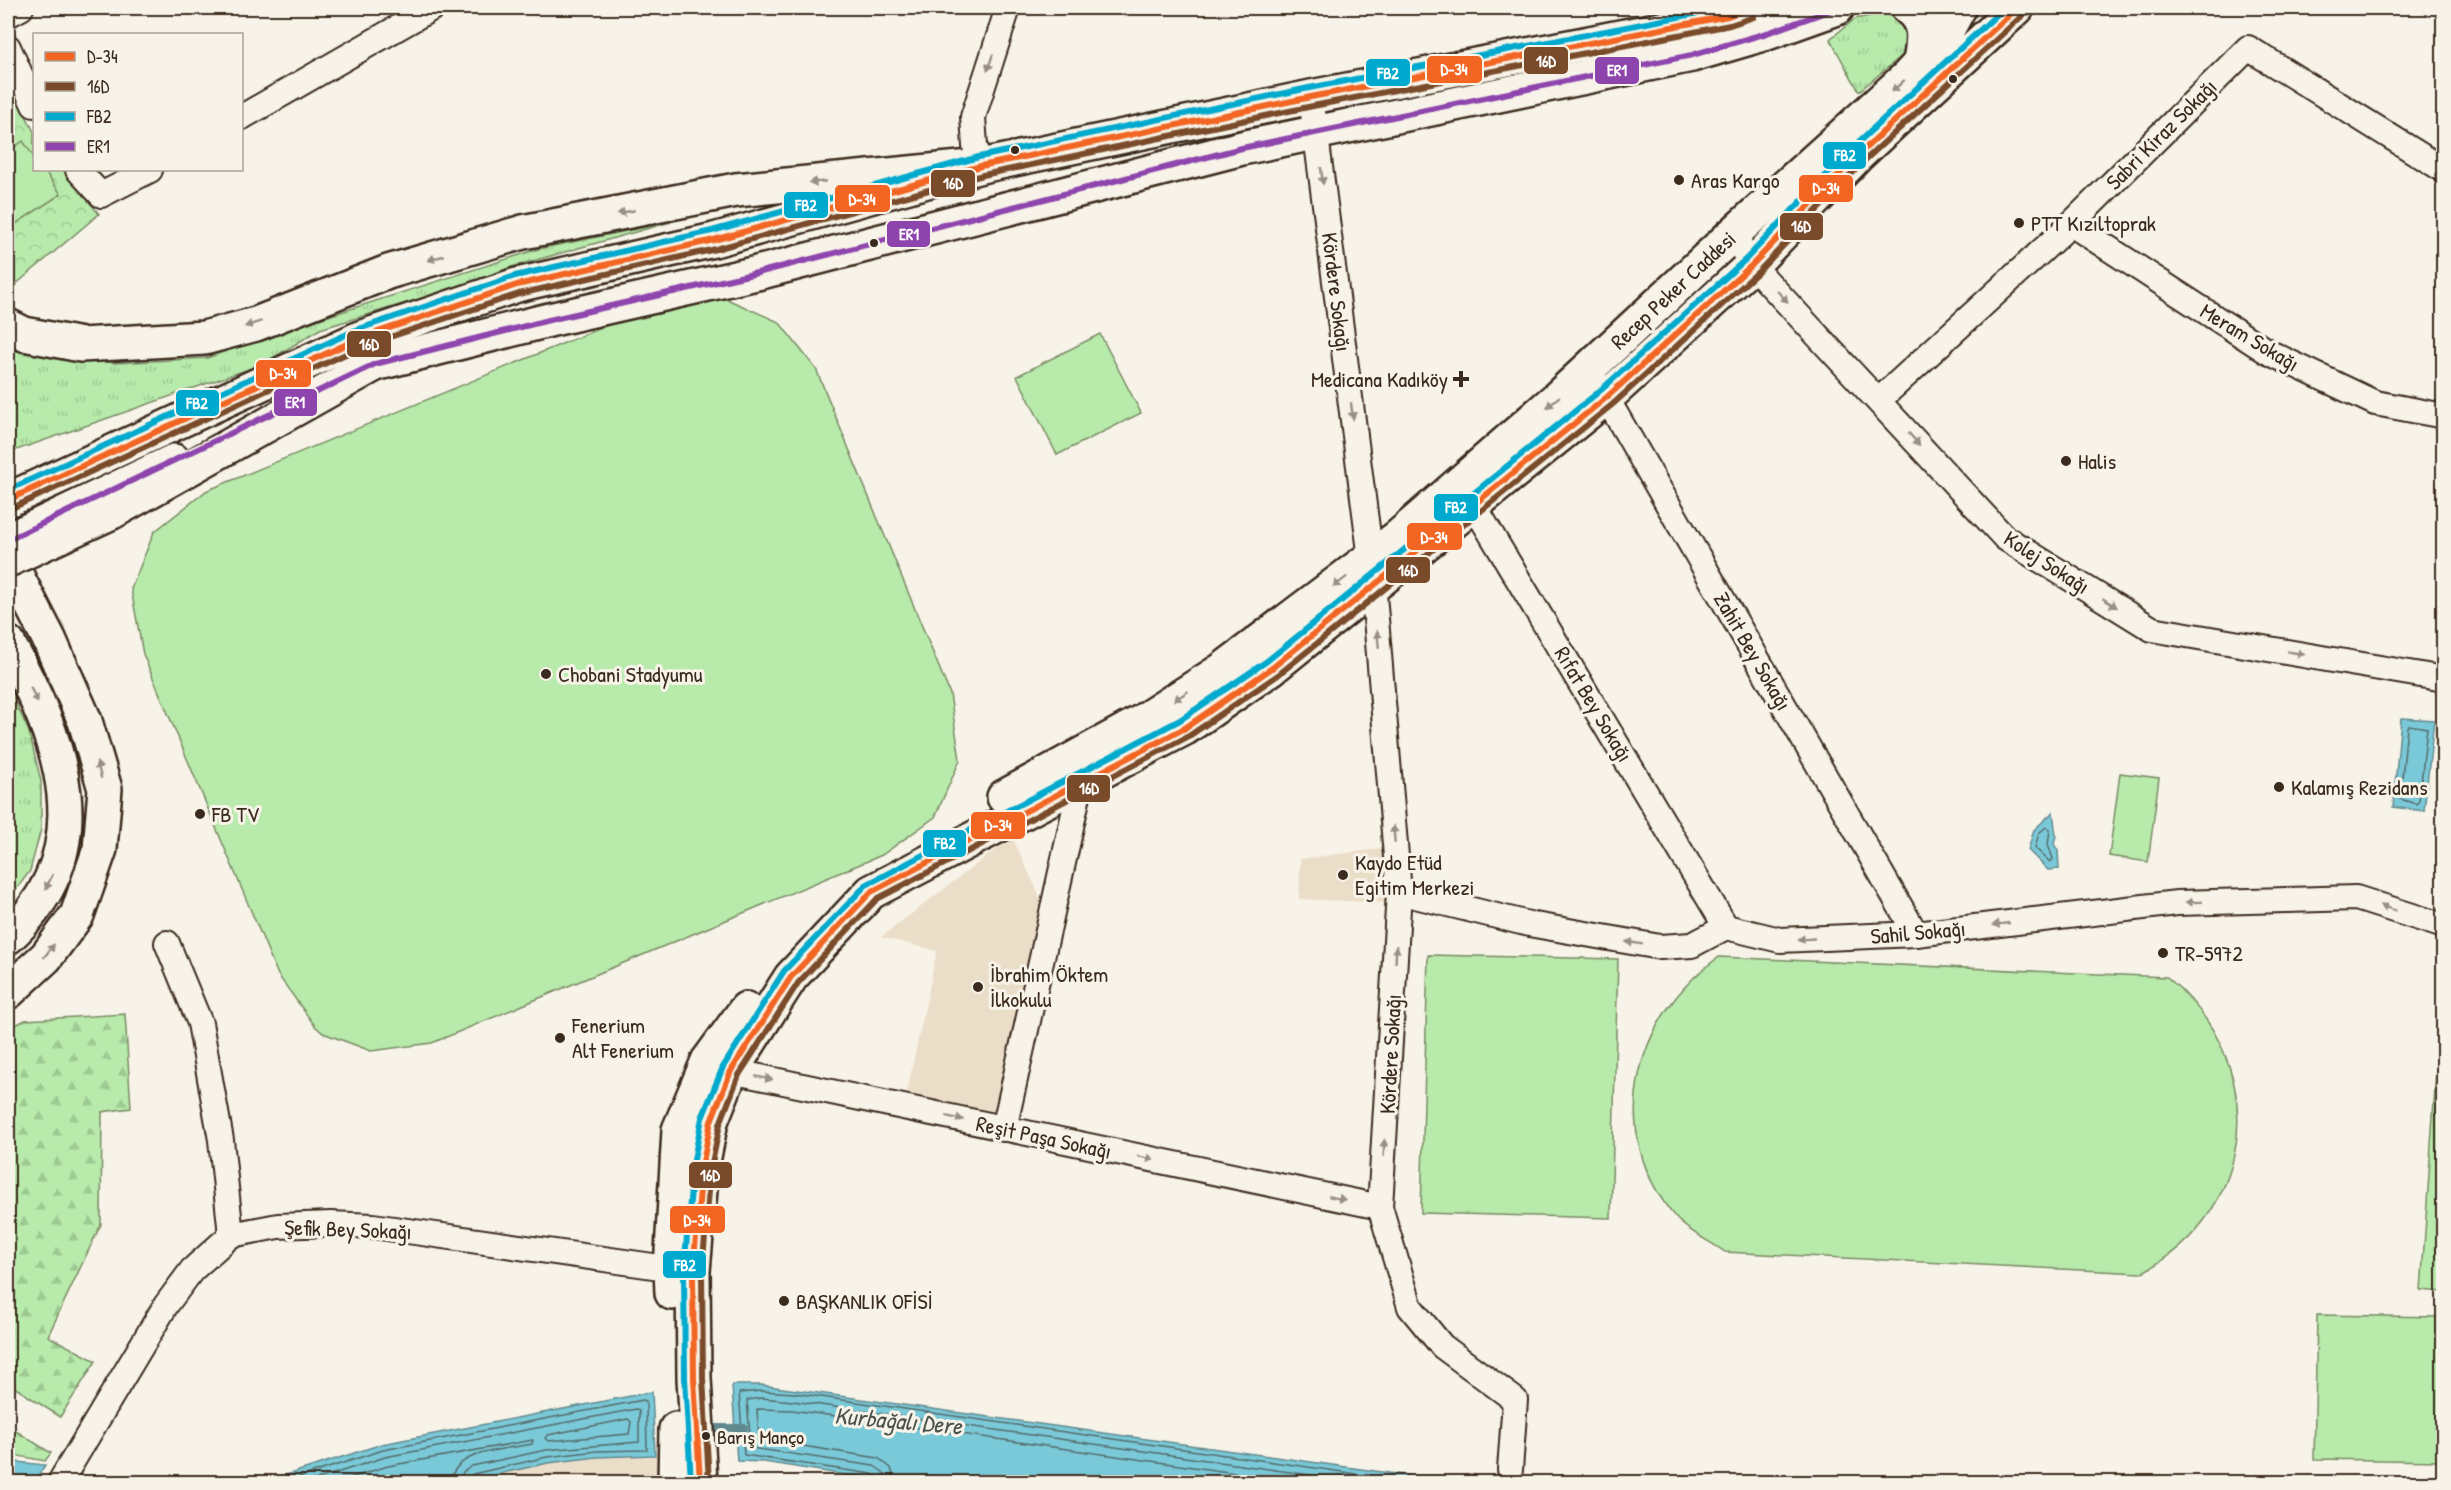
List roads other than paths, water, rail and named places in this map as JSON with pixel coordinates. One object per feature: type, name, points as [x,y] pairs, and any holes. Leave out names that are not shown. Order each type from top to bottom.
[{"type":"main road","points":[[8,992],[46,957],[77,915],[100,849],[105,789],[85,721],[49,639],[8,560],[108,504],[375,364],[549,320],[757,273],[1242,148],[1692,55],[1767,33],[1837,8]]},
{"type":"main road","points":[[1908,8],[1920,21],[1925,34],[1920,63]]},
{"type":"main road","name":"Recep Peker Caddesi","points":[[687,1476],[682,1270],[711,1121],[719,1066],[791,977],[870,892],[1076,771],[1185,728],[1272,668],[1372,573],[1467,492],[1589,369],[1920,63],[1943,38],[1959,8]]},
{"type":"main road","name":"Recep Peker Caddesi","points":[[1467,492],[1607,397],[1752,265],[1858,155],[2017,8]]},
{"type":"main road","points":[[8,500],[360,338],[517,285],[714,240],[981,166],[1734,10]]},
{"type":"main road","points":[[8,326],[24,333],[81,345],[204,338],[256,324],[388,272],[523,232],[736,190],[981,166]]},
{"type":"main road","points":[[8,540],[108,504]]},
{"type":"main road","points":[[8,643],[52,732],[64,781],[65,827],[52,877],[29,918],[8,937]]},
{"type":"street","points":[[8,15],[21,8]]},
{"type":"street","points":[[243,116],[432,8]]},
{"type":"street","points":[[981,166],[975,146],[973,117],[1008,8]]},
{"type":"street","points":[[8,47],[33,103]]},
{"type":"street","name":"Sabri Kiraz Sokağı","points":[[1879,400],[2071,224],[2248,48],[2444,170]]},
{"type":"street","name":"Kördere Sokağı","points":[[1311,98],[1372,573],[1399,892],[1380,1207],[1410,1307],[1442,1347],[1515,1400],[1510,1470]]},
{"type":"street","points":[[79,171],[101,195],[148,171]]},
{"type":"street","name":"Meram Sokağı","points":[[2071,224],[2268,352],[2375,403],[2444,416]]},
{"type":"street","name":"Kolej Sokağı","points":[[1733,234],[1752,265],[2005,538],[2152,629],[2444,679]]},
{"type":"street","name":"Zahit Bey Sokağı","points":[[1589,369],[1916,934]]},
{"type":"street","name":"Rıfat Bey Sokağı","points":[[1467,492],[1726,927]]},
{"type":"street","points":[[1004,1129],[1076,771]]},
{"type":"street","points":[[1399,892],[1529,924],[1660,947],[1692,945],[1726,927]]},
{"type":"street","name":"Sahil Sokağı","points":[[1726,927],[1780,940],[1916,934],[2177,903],[2356,898],[2444,926]]},
{"type":"street","points":[[64,1477],[166,1305],[192,1270],[231,1235],[221,1140],[200,1023],[167,943]]},
{"type":"street","name":"Reşit Paşa Sokağı","points":[[719,1066],[1004,1129],[1380,1207]]},
{"type":"street","name":"Şefik Bey Sokağı","points":[[231,1235],[278,1226],[331,1224],[373,1226],[428,1232],[682,1270]]},
{"type":"water","points":[[2401,718],[2434,720],[2424,811],[2393,807]]},
{"type":"water","points":[[2053,812],[2056,836],[2054,844],[2058,851],[2059,869],[2048,870],[2028,850],[2034,830]]},
{"type":"water","points":[[732,1385],[761,1385],[1453,1482],[890,1482],[764,1462],[737,1461]]},
{"type":"water","points":[[652,1392],[655,1455],[597,1457],[548,1463],[462,1482],[265,1482],[382,1444]]},
{"type":"water","points":[[8,1461],[45,1465],[34,1482],[8,1482]]},
{"type":"waterway","name":"Kurbağalı Dere","points":[[705,1428],[744,1428]]},
{"type":"place","name":"Aras Kargo","points":[[1679,180]]},
{"type":"place","name":"PTT Kızıltoprak","points":[[2019,223]]},
{"type":"place","name":"Medicana Kadıköy","points":[[1461,379]]},
{"type":"place","name":"Halis","points":[[2066,461]]},
{"type":"place","name":"Chobani Stadyumu","points":[[546,674]]},
{"type":"place","name":"Kalamış Rezidans","points":[[2279,787]]},
{"type":"place","name":"FB TV","points":[[200,814]]},
{"type":"place","name":"Kaydo Etüd Egitim Merkezi","points":[[1343,875]]},
{"type":"place","name":"TR-5972","points":[[2163,953]]},
{"type":"place","name":"İbrahim Öktem İlkokulu","points":[[978,987]]},
{"type":"place","name":"Fenerium Alt Fenerium","points":[[560,1038]]},
{"type":"place","name":"BAŞKANLIK OFİSİ","points":[[784,1301]]},
{"type":"place","name":"Barış Manço","points":[[706,1436]]}]
